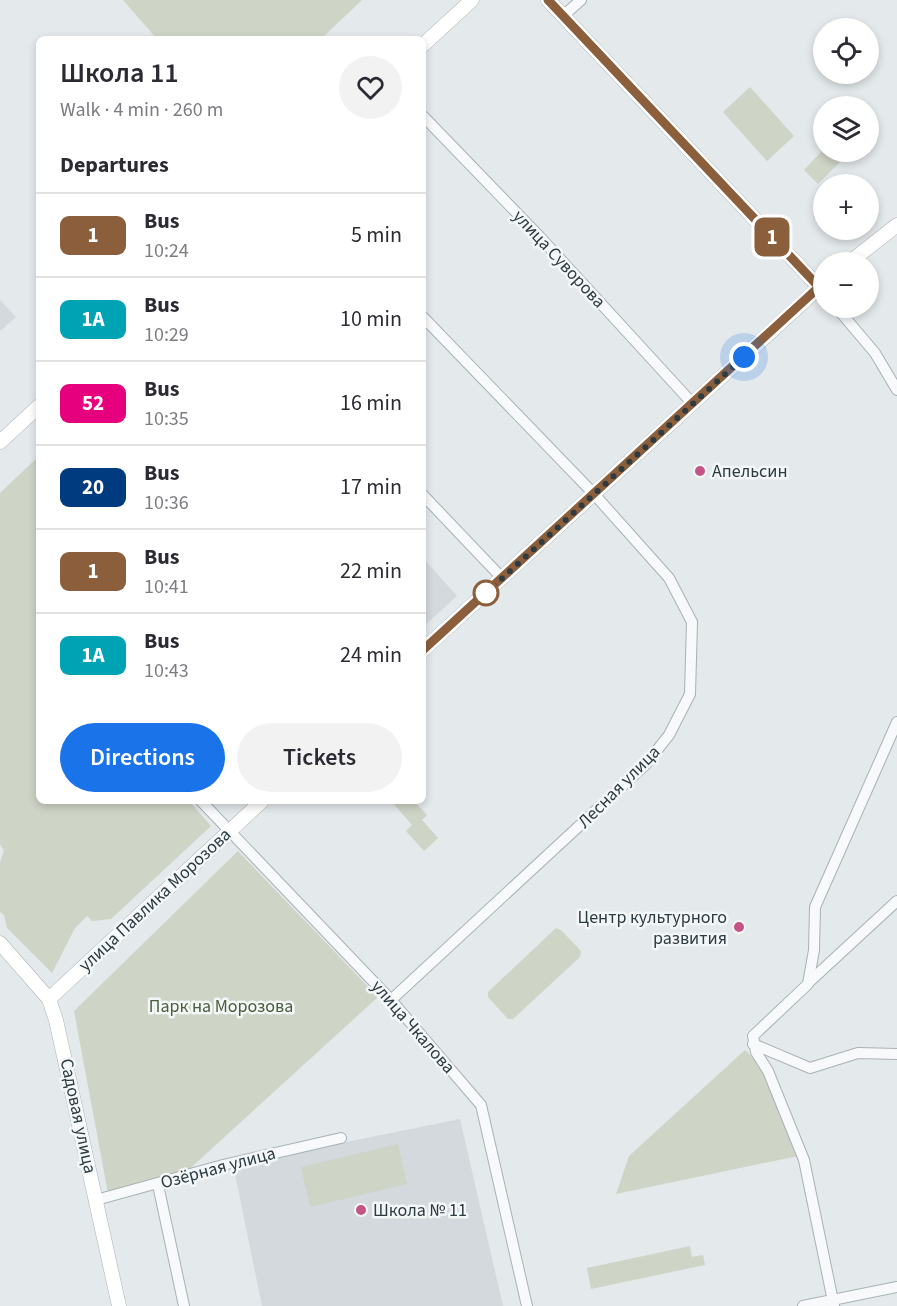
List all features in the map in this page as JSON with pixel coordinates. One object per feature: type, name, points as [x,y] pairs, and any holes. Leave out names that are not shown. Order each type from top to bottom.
[{"type":"street","points":[[426,42],[472,0]]},
{"type":"street","points":[[548,0],[813,279]]},
{"type":"street","points":[[563,16],[581,0]]},
{"type":"street","name":"улица Суворова","points":[[426,119],[540,237],[693,404]]},
{"type":"street","points":[[863,252],[897,225]]},
{"type":"street","points":[[426,647],[813,296]]},
{"type":"street","points":[[845,318],[875,353],[897,390]]},
{"type":"street","name":"Лесная улица","points":[[392,1000],[646,764],[669,735],[690,694],[692,622],[669,578],[594,494],[426,319]]},
{"type":"street","points":[[0,442],[36,409]]},
{"type":"street","points":[[426,498],[502,578]]},
{"type":"street","points":[[808,984],[814,950],[815,907],[897,722]]},
{"type":"street","name":"улица Чкалова","points":[[204,804],[392,1000],[481,1105],[527,1306]]},
{"type":"street","name":"улица Павлика Морозова","points":[[48,999],[259,804]]},
{"type":"street","points":[[833,1303],[804,1160],[768,1071],[753,1044],[753,1036],[897,902]]},
{"type":"street","name":"Садовая улица","points":[[0,943],[48,999],[63,1046],[119,1306]]},
{"type":"street","points":[[753,1044],[810,1068],[858,1053],[897,1054]]},
{"type":"street","name":"Озёрная улица","points":[[96,1200],[158,1185],[223,1165],[341,1138]]},
{"type":"street","points":[[158,1185],[184,1306]]},
{"type":"street","points":[[803,1306],[833,1303],[897,1287]]},
{"type":"shaded area","points":[[0,300],[16,317],[0,331]]},
{"type":"shaded area","points":[[426,561],[457,596],[426,624]]},
{"type":"shaded area","name":"Школа № 11","points":[[460,1119],[503,1306],[262,1306],[234,1169],[297,1152]]},
{"type":"green space","points":[[123,0],[362,0],[324,36],[154,36]]},
{"type":"green space","points":[[750,87],[794,136],[767,161],[723,112]]},
{"type":"green space","points":[[813,161],[840,162],[828,174],[813,174],[813,179],[804,170]]},
{"type":"green space","points":[[36,459],[36,804],[192,804],[211,826],[111,919],[92,921],[87,916],[75,928],[52,973],[7,928],[4,915],[0,912],[0,862],[4,851],[0,844],[0,493]]},
{"type":"green space","points":[[394,804],[417,804],[427,815],[422,820],[438,838],[424,851],[406,831],[412,825]]},
{"type":"green space","name":"Парк на Морозова","points":[[238,851],[378,997],[173,1184],[108,1193],[74,1011]]},
{"type":"green space","points":[[556,928],[561,930],[581,951],[580,957],[513,1019],[508,1019],[488,997],[488,992]]},
{"type":"green space","points":[[745,1050],[767,1072],[798,1156],[616,1194],[629,1156]]},
{"type":"green space","points":[[398,1144],[407,1184],[310,1207],[301,1167]]},
{"type":"green space","points":[[690,1246],[692,1257],[703,1255],[705,1265],[591,1289],[587,1268]]},
{"type":"bus line","name":"1","points":[[426,647],[819,287],[548,0]]},
{"type":"place","name":"Апельсин","points":[[700,471]]},
{"type":"place","name":"Центр культурного развития","points":[[739,927]]},
{"type":"place","name":"Школа № 11","points":[[361,1210]]},
{"type":"route","points":[[486,593],[744,357]]}]
